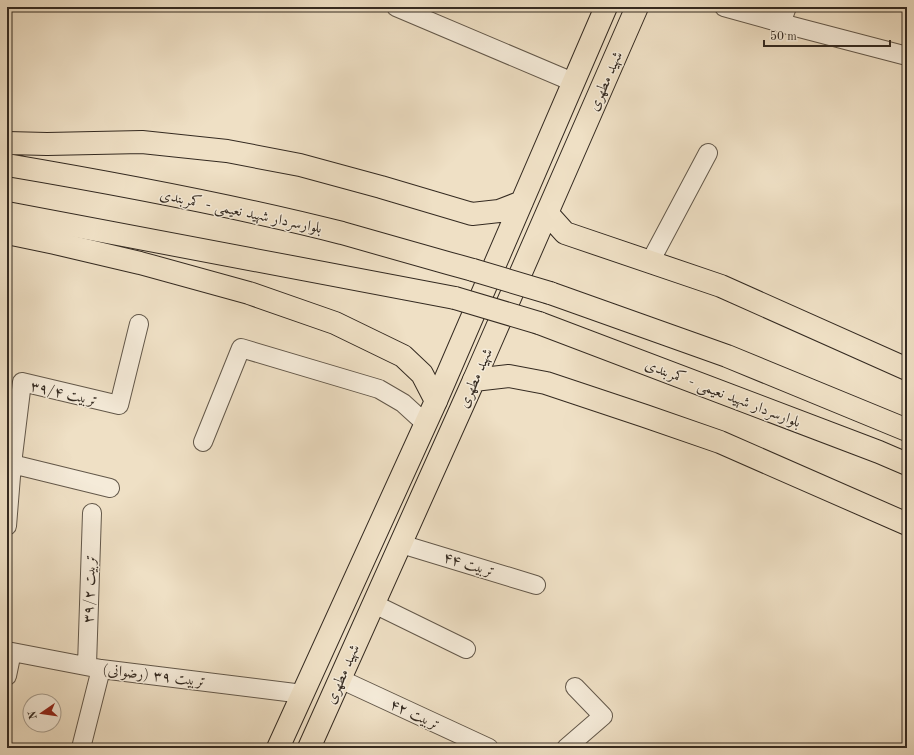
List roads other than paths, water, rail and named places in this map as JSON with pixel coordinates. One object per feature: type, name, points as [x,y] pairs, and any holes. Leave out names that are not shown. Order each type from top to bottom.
[{"type":"main road","name":"شهید مطهری","points":[[278,748],[426,424],[606,7]]},
{"type":"main road","name":"شهید مطهری","points":[[309,748],[474,380],[637,7]]},
{"type":"main road","points":[[7,143],[48,144],[142,142],[227,151],[300,165],[472,214],[499,211],[522,202]]},
{"type":"main road","name":"بلوارسردار شهید نعیمی - کمربندی","points":[[7,165],[75,176],[224,206],[341,233],[473,270],[550,294],[727,356],[907,430]]},
{"type":"main road","name":"بلوارسردار شهید نعیمی - کمربندی","points":[[7,213],[455,298],[539,323],[864,446],[907,464]]},
{"type":"main road","points":[[547,213],[565,233],[721,286],[907,369]]},
{"type":"main road","points":[[7,233],[55,242],[148,265],[249,293],[335,323],[403,356],[422,374],[436,401]]},
{"type":"main road","points":[[474,380],[509,376],[546,383],[638,413],[720,442],[907,524]]},
{"type":"main road","points":[[339,615],[364,628]]},
{"type":"street","points":[[396,7],[574,82]]},
{"type":"street","points":[[724,7],[784,15],[907,56]]},
{"type":"street","points":[[650,262],[708,153]]},
{"type":"street","name":"تربيت ۳۹/۴","points":[[7,526],[12,464],[22,382],[119,405],[139,324]]},
{"type":"street","points":[[203,442],[241,348],[379,389],[403,403],[426,424]]},
{"type":"street","points":[[12,464],[110,488]]},
{"type":"street","name":"تربيت ۳۹/۲","points":[[82,744],[94,667],[92,512]]},
{"type":"street","name":"تربیت ۴۴","points":[[401,544],[536,585]]},
{"type":"street","points":[[374,604],[466,649]]},
{"type":"street","points":[[7,676],[10,651]]},
{"type":"street","name":"تربیت ۳۹ (رضوانی)","points":[[10,651],[94,667],[303,694]]},
{"type":"street","name":"تربیت ۴۲","points":[[340,679],[489,748]]},
{"type":"street","points":[[566,748],[603,716],[575,687]]}]
